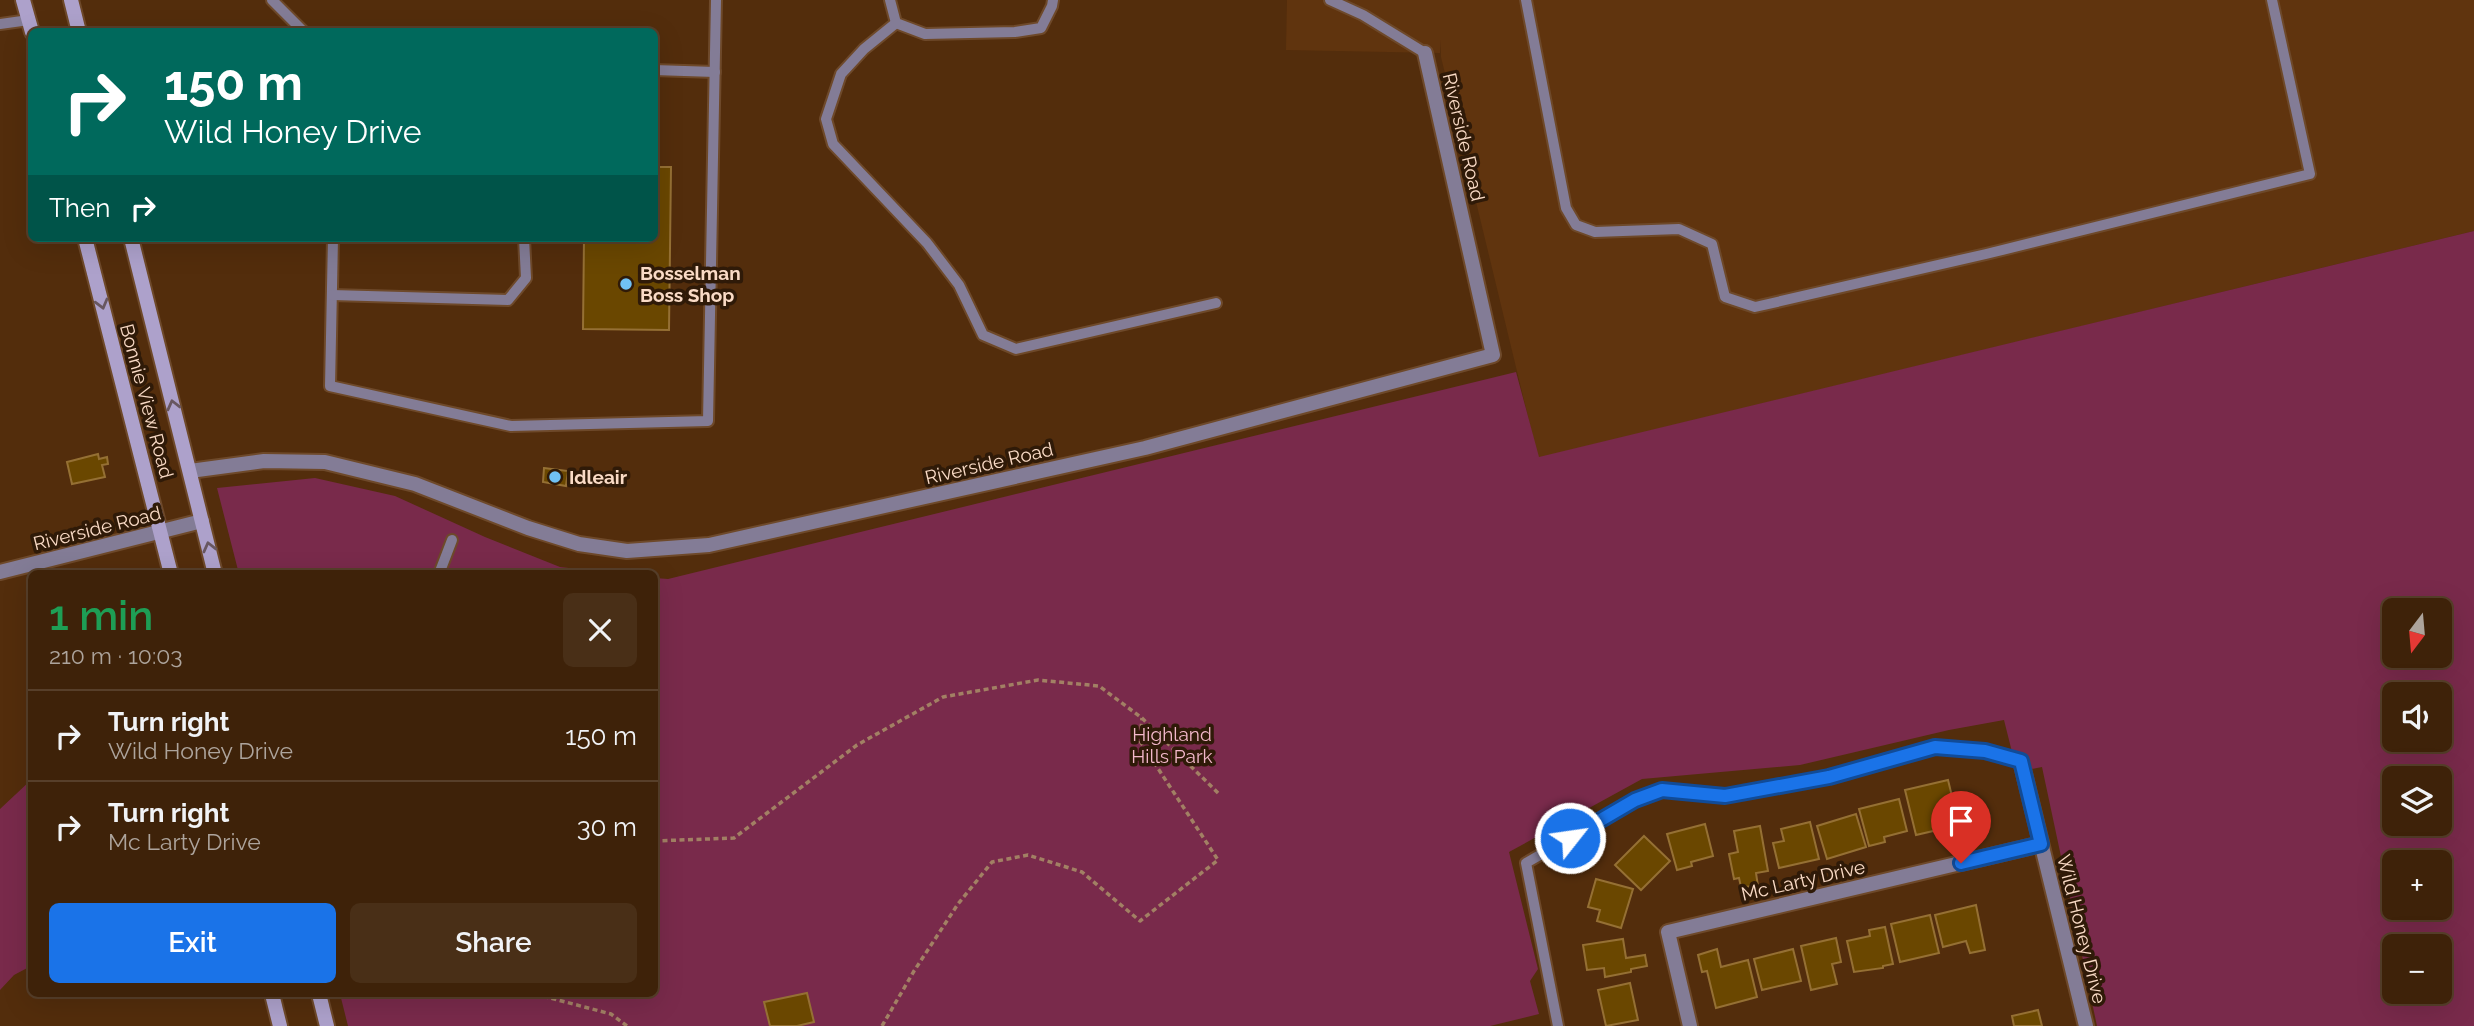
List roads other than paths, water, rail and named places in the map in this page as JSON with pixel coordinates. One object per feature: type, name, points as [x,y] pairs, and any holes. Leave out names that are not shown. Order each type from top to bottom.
[{"type":"main road","points":[[23,0],[30,26]]},
{"type":"main road","points":[[71,0],[78,28]]},
{"type":"main road","name":"Bonnie View Road","points":[[86,242],[170,570]]},
{"type":"main road","name":"Bonnie View Road","points":[[132,242],[214,570]]},
{"type":"main road","points":[[273,997],[280,1026]]},
{"type":"main road","points":[[320,997],[327,1026]]},
{"type":"street","name":"Riverside Road","points":[[190,471],[264,461],[325,462],[415,484],[528,528],[579,544],[627,551],[709,545],[1144,447],[1493,355],[1425,53]]},
{"type":"street","name":"Riverside Road","points":[[0,572],[202,521]]},
{"type":"street","name":"Wild Honey Drive","points":[[2021,761],[2086,1026]]},
{"type":"street","name":"Mc Larty Drive","points":[[1690,1026],[1668,932],[2041,844]]},
{"type":"lane","points":[[272,0],[300,28]]},
{"type":"lane","points":[[333,242],[330,386],[511,426],[708,421],[716,0]]},
{"type":"lane","points":[[890,0],[896,23]]},
{"type":"lane","points":[[896,23],[925,34],[1015,32],[1041,27],[1053,0]]},
{"type":"lane","points":[[1330,0],[1363,15],[1425,53]]},
{"type":"lane","points":[[1526,0],[1566,208],[1576,225],[1595,232],[1679,229],[1712,244],[1724,297],[1755,307],[1986,254],[2310,174],[2272,0]]},
{"type":"lane","points":[[896,23],[864,49],[841,74],[826,119],[833,144],[927,243],[959,285],[983,335],[1016,349],[1216,303]]},
{"type":"lane","points":[[0,24],[30,26]]},
{"type":"lane","points":[[658,70],[715,72]]},
{"type":"lane","points":[[332,295],[508,300],[526,278],[524,242]]},
{"type":"lane","points":[[441,570],[452,540]]},
{"type":"lane","points":[[1558,1026],[1526,863],[1624,806],[1662,790],[1725,796],[1829,777],[1935,747],[1985,751],[2021,761]]},
{"type":"place","name":"Bosselman Boss Shop","points":[[626,284]]},
{"type":"place","name":"Idleair","points":[[555,477]]},
{"type":"park label","name":"Highland Hills Park","points":[[1172,745]]}]
